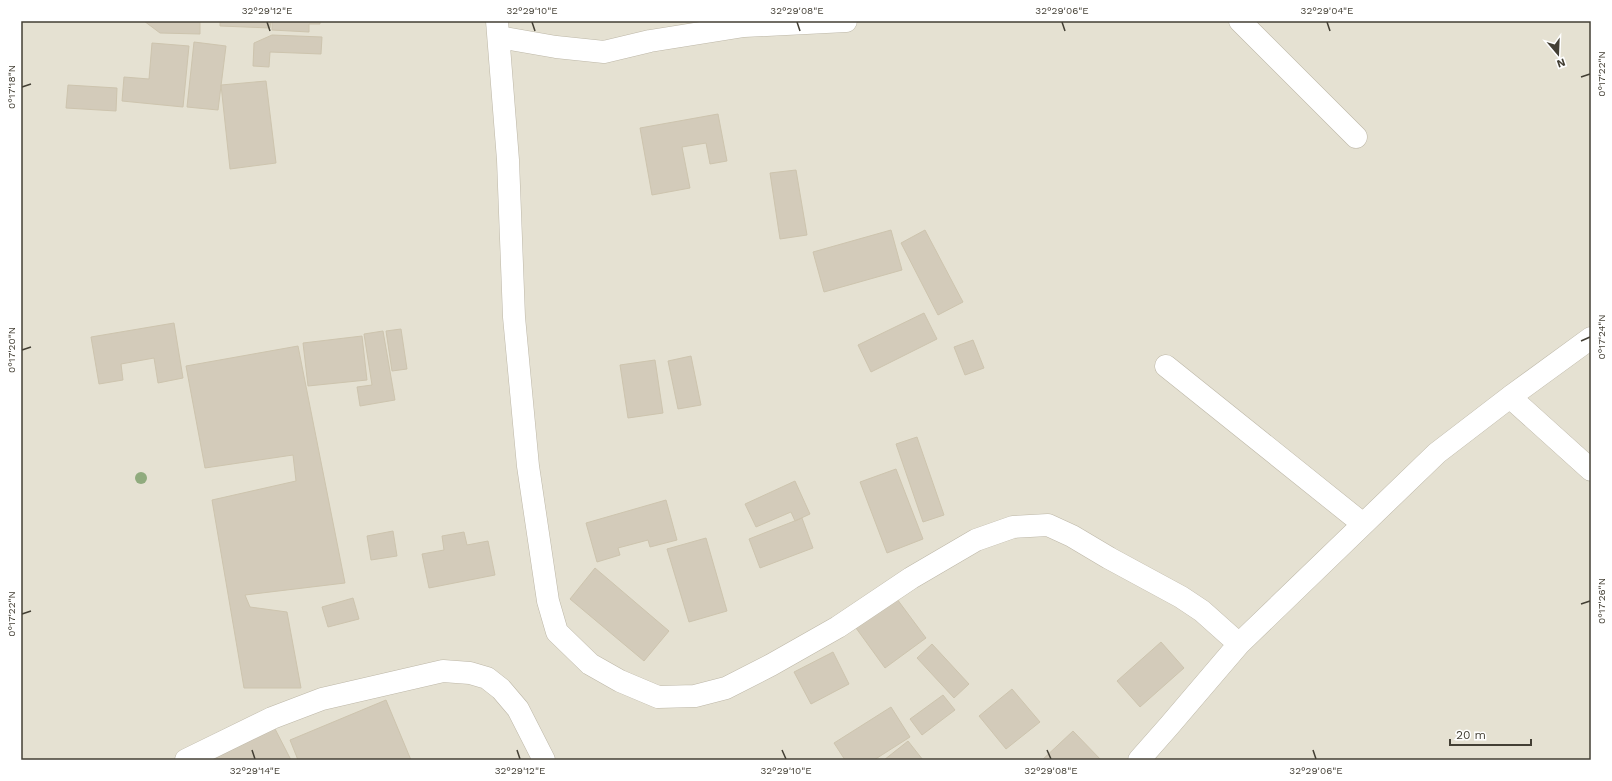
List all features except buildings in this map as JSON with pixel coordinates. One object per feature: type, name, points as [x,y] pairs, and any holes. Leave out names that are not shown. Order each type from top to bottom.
[{"type":"street","points":[[846,21],[744,26],[650,41],[604,52],[556,47],[498,29],[508,160],[514,317],[528,466],[548,601],[557,632],[590,664],[620,681],[658,697],[695,696],[726,688],[771,665],[838,627],[911,578],[976,540],[1013,527],[1048,525],[1072,536],[1181,597],[1202,611],[1239,644]]},
{"type":"street","points":[[1240,21],[1356,137]]},
{"type":"street","points":[[1139,760],[1170,726],[1239,644],[1437,453],[1591,338]]},
{"type":"street","points":[[1166,366],[1363,524]]},
{"type":"street","points":[[1510,397],[1591,470]]},
{"type":"street","points":[[186,760],[272,718],[322,699],[443,671],[470,673],[488,678],[501,689],[518,709],[544,760]]},
{"type":"shaded area","points":[[21,21],[1591,21],[1591,760],[21,760]]}]
